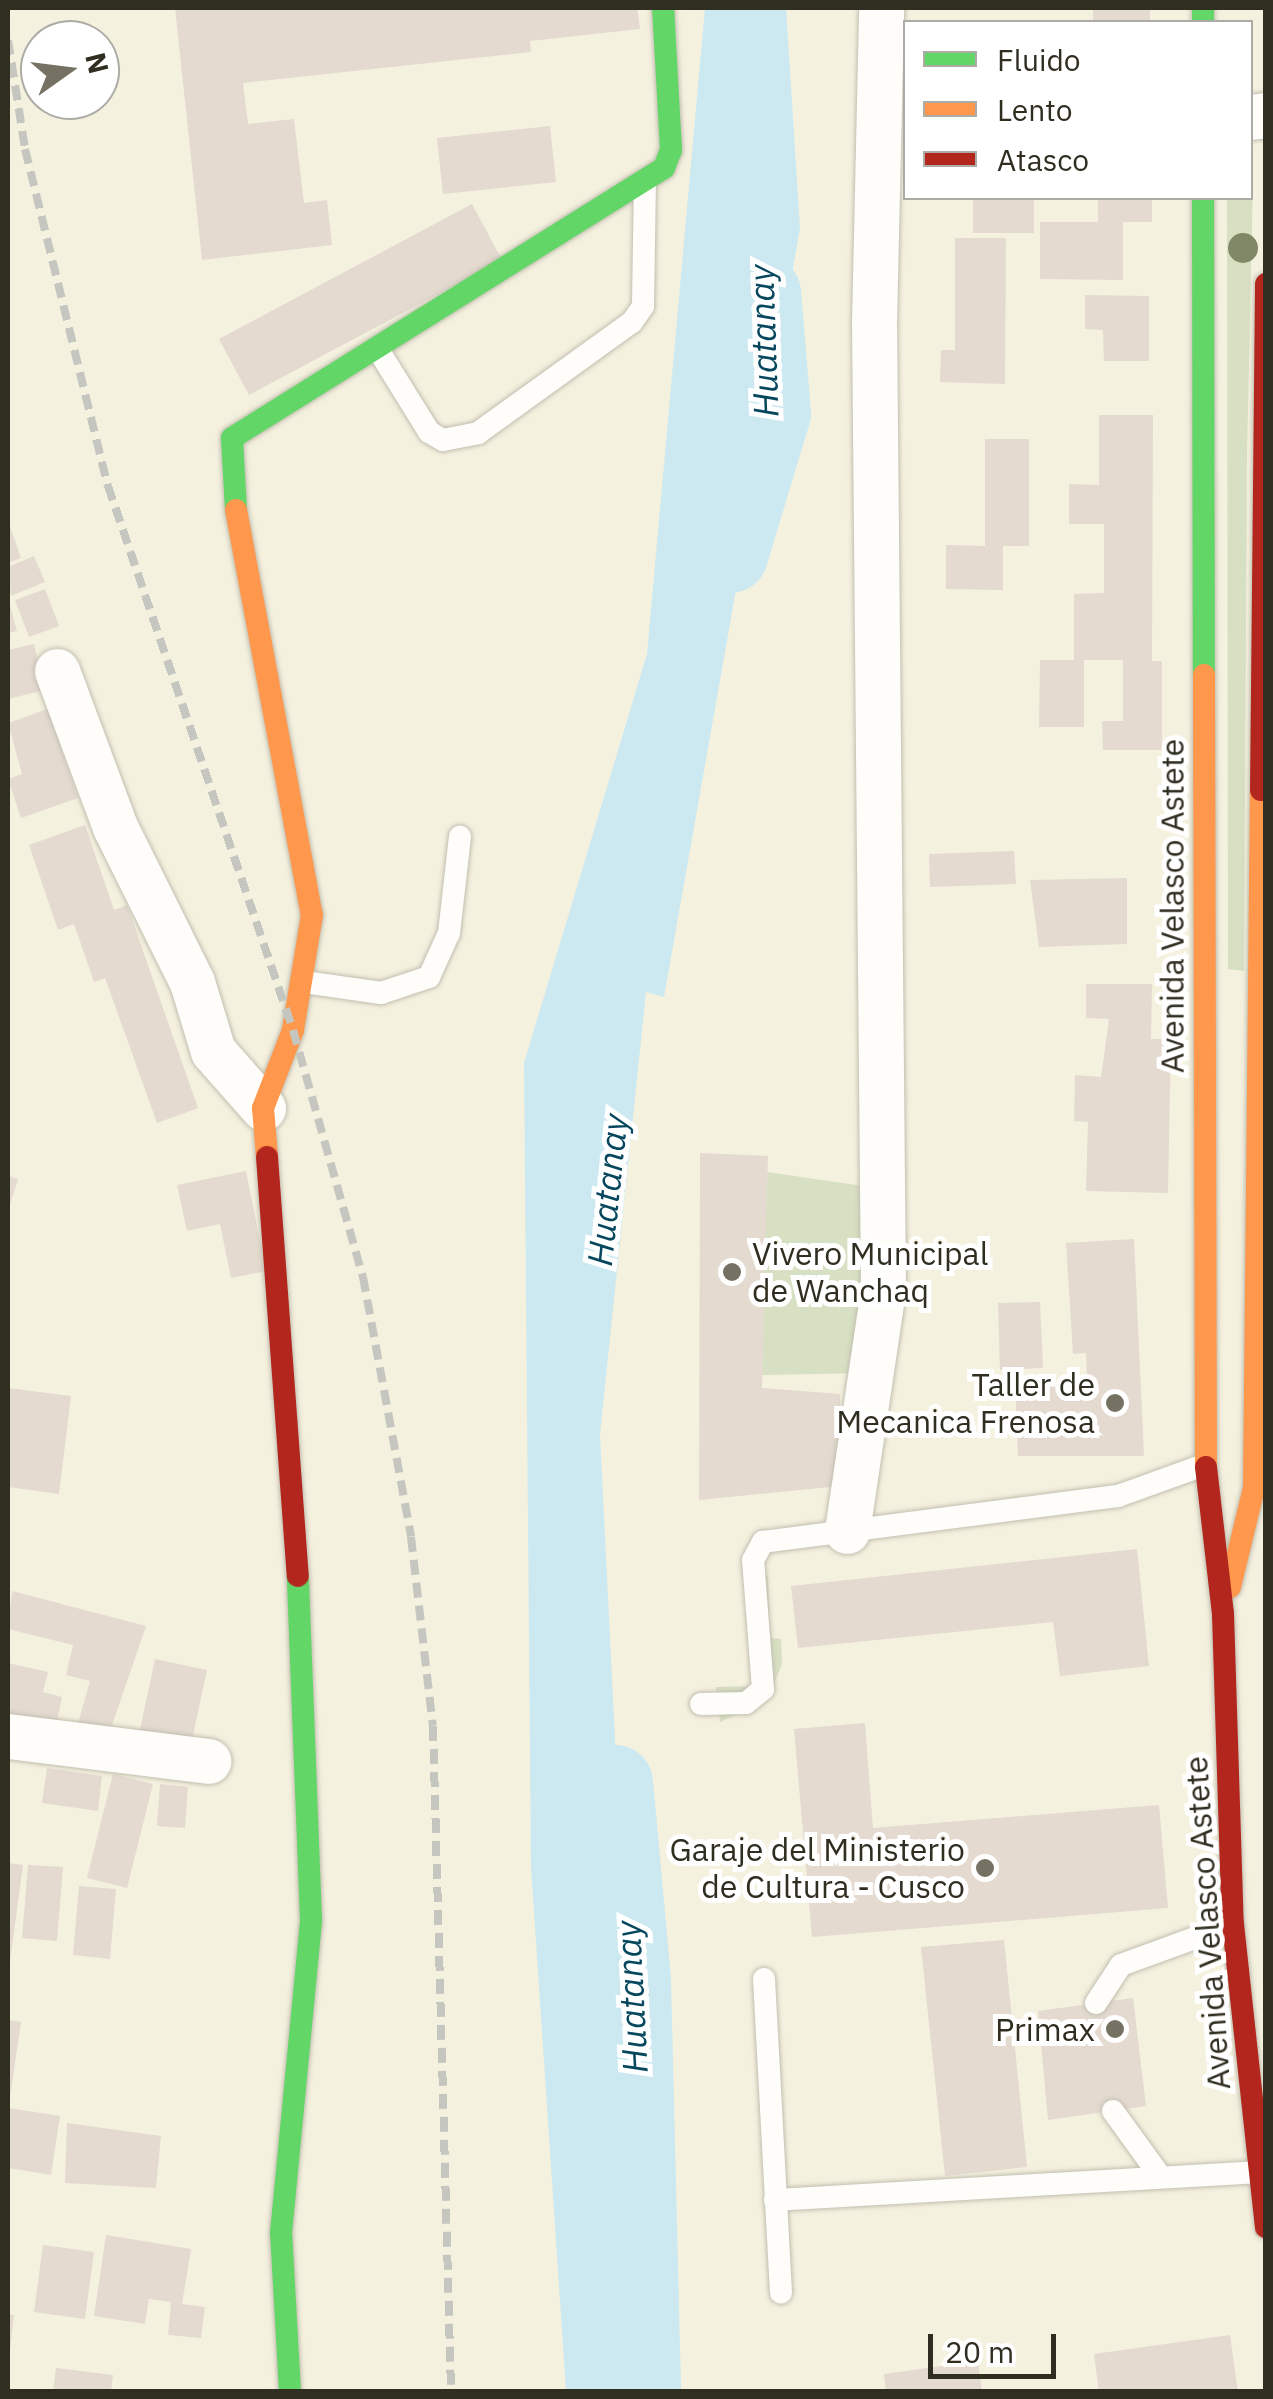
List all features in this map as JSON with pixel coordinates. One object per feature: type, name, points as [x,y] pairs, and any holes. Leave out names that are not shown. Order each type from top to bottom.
[{"type":"main road","points":[[290,2392],[281,2233],[311,1920],[297,1564],[262,1108],[304,982],[308,878],[227,459],[232,438],[645,182],[671,150],[664,8]]},
{"type":"main road","name":"Avenida Velasco Astete","points":[[1203,200],[1206,1464],[1223,1614],[1233,1924],[1266,2226]]},
{"type":"main road","name":"Avenida Velasco Astete","points":[[1223,1614],[1260,1458],[1266,284]]},
{"type":"street","points":[[847,1531],[883,1291],[874,323],[881,8]]},
{"type":"street","points":[[57,671],[213,1051],[262,1108]]},
{"type":"street","points":[[1206,1464],[1260,1458]]},
{"type":"street","points":[[8,1736],[208,1761]]},
{"type":"lane","points":[[376,348],[429,432],[444,440],[478,434],[632,322],[643,306],[645,182]]},
{"type":"lane","points":[[304,982],[381,993],[429,977],[449,933],[460,837]]},
{"type":"lane","points":[[701,1704],[746,1704],[763,1689],[756,1550],[847,1531],[1118,1496],[1206,1464]]},
{"type":"lane","points":[[1231,1848],[1266,1850]]},
{"type":"lane","points":[[1096,2003],[1121,1965],[1233,1924]]},
{"type":"lane","points":[[764,1979],[781,2293]]},
{"type":"lane","points":[[1113,2111],[1160,2176]]},
{"type":"lane","points":[[776,2200],[1262,2172]]},
{"type":"green space","points":[[1227,200],[1253,200],[1244,971],[1228,969]]},
{"type":"green space","points":[[767,1172],[870,1187],[870,1373],[762,1375]]},
{"type":"green space","points":[[768,1575],[770,1638],[781,1639],[782,1664],[768,1699],[720,1722],[716,1687],[753,1686],[743,1578]]},
{"type":"water","points":[[705,8],[786,8],[800,228],[664,997],[646,992],[600,1434],[647,2391],[566,2391],[531,1868],[524,1063],[647,654]]},
{"type":"building","points":[[175,8],[637,8],[640,29],[530,41],[531,52],[243,83],[248,124],[294,119],[304,203],[327,200],[332,245],[202,260]]},
{"type":"building","points":[[1093,8],[1150,8],[1150,20],[1093,20]]},
{"type":"building","points":[[550,126],[556,182],[443,194],[437,138]]},
{"type":"building","points":[[973,200],[1034,200],[1034,233],[973,233]]},
{"type":"building","points":[[1098,200],[1152,200],[1152,222],[1123,222],[1123,280],[1040,279],[1040,222],[1098,222]]},
{"type":"building","points":[[472,204],[502,260],[249,395],[219,339]]},
{"type":"building","points":[[955,238],[1006,238],[1005,384],[940,382],[941,350],[955,350]]},
{"type":"building","points":[[1085,295],[1149,296],[1149,361],[1104,361],[1103,330],[1085,329]]},
{"type":"building","points":[[1099,415],[1153,415],[1152,661],[1162,661],[1162,750],[1103,750],[1102,721],[1123,721],[1123,660],[1084,660],[1084,727],[1039,727],[1040,660],[1074,660],[1074,594],[1104,593],[1104,524],[1069,524],[1069,484],[1099,485]]},
{"type":"building","points":[[985,439],[1029,439],[1029,546],[1003,546],[1003,590],[946,589],[946,545],[985,546]]},
{"type":"building","points":[[8,521],[21,558],[8,563]]},
{"type":"building","points":[[34,556],[45,582],[11,596],[8,567]]},
{"type":"building","points":[[45,589],[59,626],[29,637],[15,600]]},
{"type":"building","points":[[8,599],[17,631],[8,633]]},
{"type":"building","points":[[34,644],[45,690],[8,699],[8,650]]},
{"type":"building","points":[[48,709],[78,798],[21,818],[8,779],[22,774],[8,723]]},
{"type":"building","points":[[85,825],[114,910],[127,905],[198,1108],[157,1123],[105,978],[94,982],[74,924],[58,930],[29,845]]},
{"type":"building","points":[[1014,851],[1016,884],[930,887],[929,854]]},
{"type":"building","points":[[1127,878],[1127,944],[1039,947],[1030,880]]},
{"type":"building","points":[[1086,984],[1152,984],[1151,1039],[1171,1039],[1168,1193],[1086,1191],[1088,1122],[1074,1121],[1075,1075],[1101,1077],[1109,1019],[1086,1018]]},
{"type":"building","name":"Vivero Municipal de Wanchaq","points":[[700,1153],[768,1156],[762,1388],[840,1394],[841,1486],[699,1500]]},
{"type":"building","points":[[246,1171],[266,1271],[231,1278],[220,1224],[187,1231],[177,1185]]},
{"type":"building","points":[[8,1176],[18,1179],[8,1211]]},
{"type":"building","points":[[1134,1239],[1144,1456],[1018,1456],[1015,1384],[1087,1381],[1086,1353],[1073,1354],[1066,1243]]},
{"type":"building","points":[[1040,1302],[1043,1368],[1000,1370],[998,1303]]},
{"type":"building","points":[[8,1388],[71,1396],[59,1494],[8,1487]]},
{"type":"building","points":[[1137,1549],[1149,1666],[1060,1676],[1053,1622],[798,1648],[791,1586]]},
{"type":"building","points":[[12,1591],[146,1626],[110,1731],[78,1723],[90,1681],[66,1675],[73,1645],[8,1629]]},
{"type":"building","points":[[155,1659],[207,1670],[191,1745],[139,1734]]},
{"type":"building","points":[[8,1663],[48,1672],[43,1692],[62,1697],[54,1736],[8,1725]]},
{"type":"building","name":"Garaje del Ministerio de Cultura - Cusco","points":[[865,1723],[873,1828],[1159,1805],[1168,1908],[812,1937],[794,1729]]},
{"type":"building","points":[[47,1768],[102,1776],[98,1811],[42,1803]]},
{"type":"building","points":[[113,1774],[153,1784],[127,1888],[87,1878]]},
{"type":"building","points":[[160,1784],[188,1787],[185,1828],[157,1826]]},
{"type":"building","points":[[8,1863],[23,1865],[10,1962],[8,1962]]},
{"type":"building","points":[[28,1865],[63,1867],[57,1941],[22,1938]]},
{"type":"building","points":[[79,1886],[116,1889],[110,1959],[73,1955]]},
{"type":"building","points":[[1004,1940],[1027,2167],[945,2176],[921,1947]]},
{"type":"building","points":[[1133,1998],[1146,2106],[1048,2120],[1038,2011]]},
{"type":"building","points":[[8,2020],[21,2022],[10,2098],[8,2098]]},
{"type":"building","points":[[9,2108],[60,2116],[51,2175],[8,2168]]},
{"type":"building","points":[[67,2123],[161,2136],[156,2188],[65,2183]]},
{"type":"building","points":[[106,2235],[191,2249],[182,2304],[205,2307],[201,2338],[168,2335],[171,2302],[149,2299],[145,2324],[94,2316]]},
{"type":"building","points":[[43,2245],[94,2252],[85,2319],[34,2312]]},
{"type":"building","points":[[8,2314],[14,2315],[10,2352],[8,2352]]},
{"type":"building","points":[[1230,2335],[1238,2392],[1099,2392],[1094,2354]]},
{"type":"building","points":[[978,2361],[982,2392],[886,2392],[884,2374]]},
{"type":"building","points":[[56,2368],[113,2375],[111,2392],[53,2392]]},
{"type":"waterway","name":"Huatanay","points":[[730,555],[773,413],[763,292]]},
{"type":"waterway","name":"Huatanay","points":[[615,1782],[633,1979],[643,2392]]},
{"type":"railway","points":[[8,40],[25,149],[108,486],[293,1030],[363,1277],[411,1537],[433,1726],[451,2392]]},
{"type":"traffic: fast","points":[[236,510],[232,438],[664,168],[671,150],[663,8]]},
{"type":"traffic: fast","points":[[1203,8],[1203,20]]},
{"type":"traffic: fast","points":[[1203,200],[1204,675]]},
{"type":"traffic: fast","points":[[290,2392],[281,2233],[311,1920],[298,1576]]},
{"type":"traffic: slow","points":[[236,510],[312,915],[293,1030],[263,1108],[267,1157]]},
{"type":"traffic: slow","points":[[1204,675],[1206,1467]]},
{"type":"traffic: slow","points":[[1230,1587],[1254,1488],[1261,790]]},
{"type":"traffic: jam","points":[[1261,790],[1266,284]]},
{"type":"traffic: jam","points":[[267,1157],[298,1576]]},
{"type":"traffic: jam","points":[[1206,1467],[1223,1614],[1233,1924],[1266,2227]]},
{"type":"place","name":"Vivero Municipal de Wanchaq","points":[[732,1272]]},
{"type":"place","name":"Taller de Mecanica Frenosa","points":[[1115,1403]]},
{"type":"place","name":"Garaje del Ministerio de Cultura - Cusco","points":[[985,1868]]},
{"type":"place","name":"Primax","points":[[1115,2029]]}]
